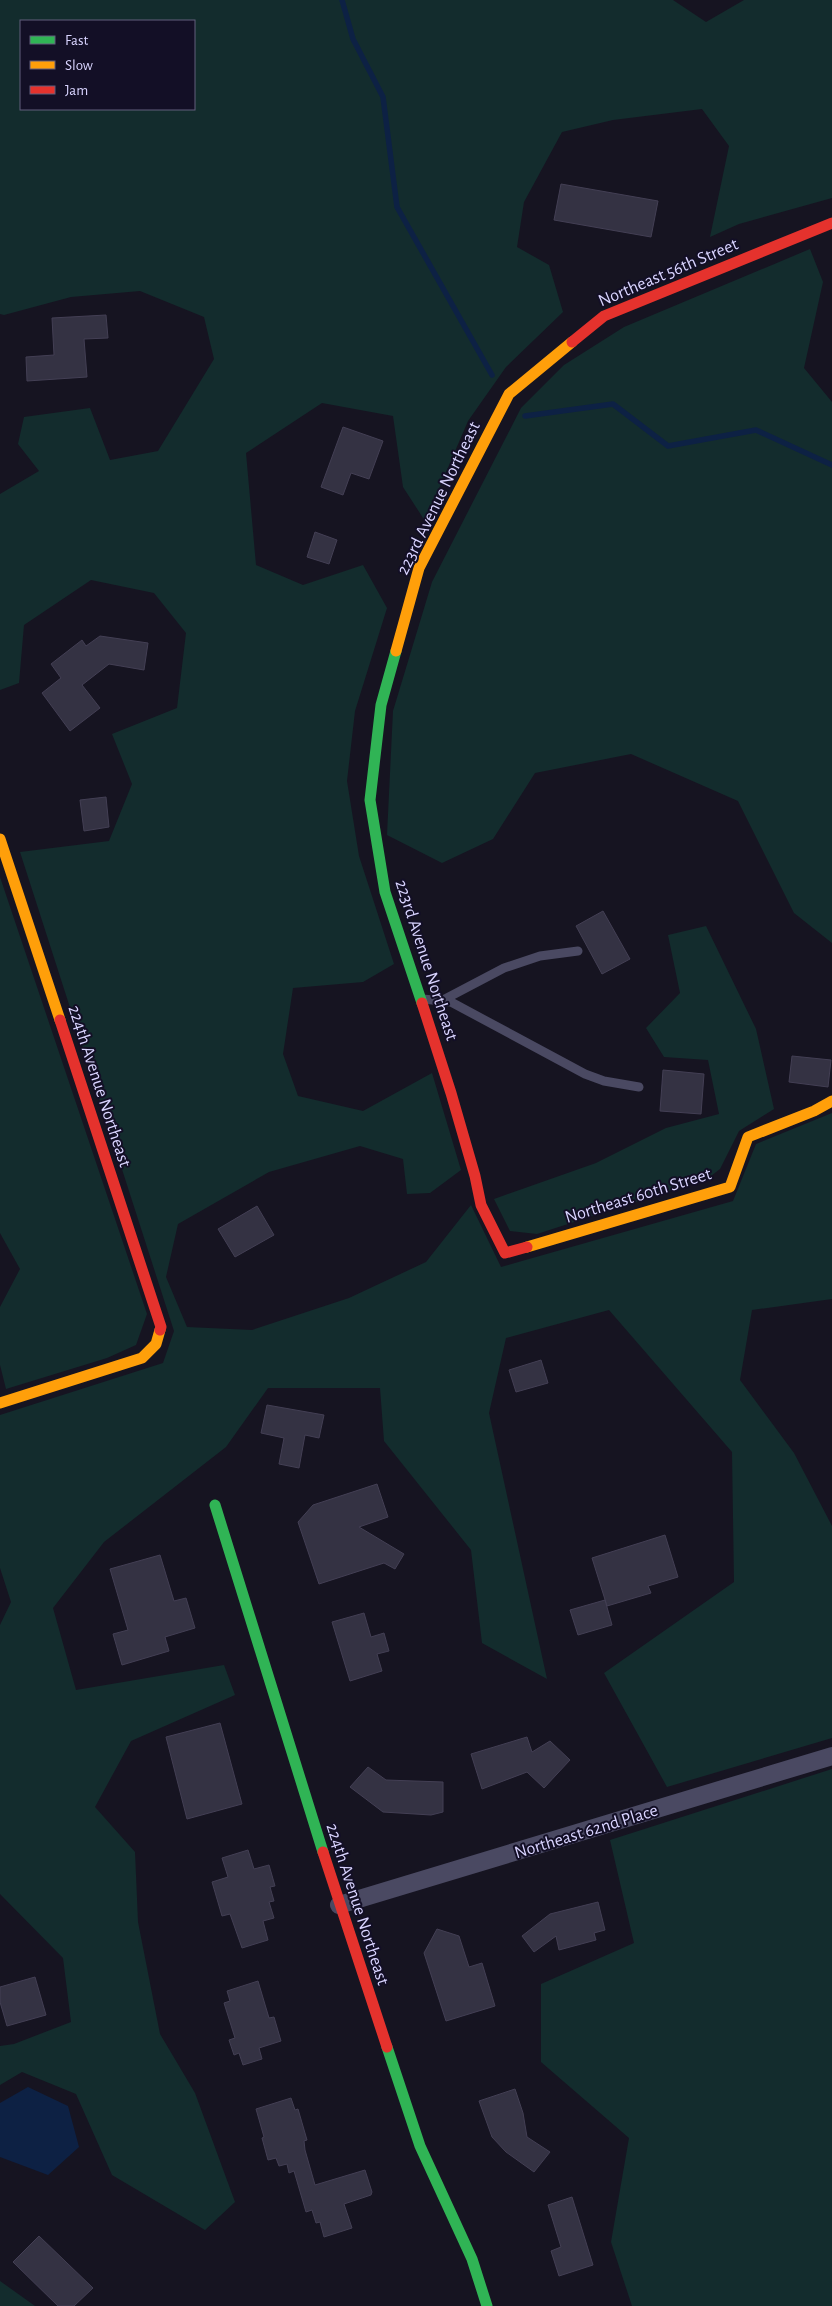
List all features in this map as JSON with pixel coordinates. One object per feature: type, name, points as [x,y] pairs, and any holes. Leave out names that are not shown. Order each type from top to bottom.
[{"type":"street","name":"Northeast 56th Street","points":[[509,394],[604,316],[832,223]]},
{"type":"street","name":"223rd Avenue Northeast","points":[[506,1254],[481,1205],[454,1102],[384,892],[370,800],[381,705],[419,568],[509,394]]},
{"type":"street","name":"224th Avenue Northeast","points":[[0,839],[161,1327],[156,1344],[142,1358],[0,1403]]},
{"type":"street","name":"Northeast 60th Street","points":[[506,1254],[730,1186],[748,1137],[814,1111],[832,1101]]},
{"type":"street","name":"224th Avenue Northeast","points":[[215,1505],[339,1905],[420,2146],[472,2259],[487,2306]]},
{"type":"street","name":"Northeast 62nd Place","points":[[339,1905],[832,1756]]},
{"type":"lane","points":[[445,999],[504,968],[540,956],[578,951]]},
{"type":"lane","points":[[420,998],[445,999],[481,1016],[585,1074],[639,1087]]},
{"type":"green space","points":[[0,0],[673,0],[706,22],[744,0],[832,0],[832,198],[739,224],[710,237],[729,146],[702,109],[613,120],[562,132],[524,202],[517,247],[549,265],[563,312],[506,367],[468,421],[425,521],[403,487],[393,416],[322,403],[246,453],[256,565],[303,585],[363,565],[387,608],[355,711],[347,781],[359,856],[394,964],[363,982],[293,988],[283,1054],[298,1096],[363,1111],[432,1073],[461,1170],[430,1193],[407,1194],[403,1159],[360,1146],[269,1172],[178,1224],[166,1277],[187,1327],[252,1330],[349,1298],[426,1262],[471,1205],[501,1267],[733,1201],[756,1144],[832,1113],[832,1299],[752,1310],[740,1380],[794,1453],[832,1526],[832,1738],[667,1787],[604,1673],[734,1582],[732,1452],[609,1310],[506,1338],[489,1413],[547,1679],[482,1643],[471,1550],[384,1441],[380,1388],[268,1388],[226,1447],[104,1542],[53,1608],[76,1690],[224,1665],[235,1695],[131,1741],[95,1807],[135,1852],[138,1922],[160,2034],[195,2093],[235,2202],[205,2230],[112,2175],[76,2094],[22,2072],[0,2085],[0,2046],[14,2044],[71,2022],[63,1958],[0,1894],[0,1625],[11,1602],[0,1568],[0,1415],[163,1363],[174,1331],[20,852],[109,841],[132,784],[112,734],[177,708],[186,633],[154,593],[91,580],[24,625],[19,683],[0,690],[0,494],[39,471],[18,444],[24,417],[90,408],[110,460],[158,451],[214,359],[204,317],[140,291],[71,297],[4,315],[0,314]]},
{"type":"green space","points":[[810,249],[823,282],[804,368],[832,402],[832,943],[794,913],[738,801],[631,754],[535,773],[493,839],[442,863],[387,835],[393,711],[432,582],[521,408],[564,365],[624,327]]},
{"type":"green space","points":[[0,877],[147,1314],[136,1345],[107,1358],[6,1389],[0,1365],[0,1307],[20,1269],[0,1233]]},
{"type":"green space","points":[[706,926],[756,1029],[774,1109],[739,1131],[720,1169],[707,1179],[537,1234],[510,1231],[494,1199],[596,1163],[666,1128],[719,1114],[708,1060],[664,1057],[646,1028],[680,993],[668,935]]},
{"type":"green space","points":[[832,1769],[832,2306],[632,2306],[611,2242],[629,2138],[541,2062],[541,1984],[634,1943],[610,1840]]},
{"type":"green space","points":[[0,2281],[35,2306],[0,2306]]},
{"type":"water","points":[[28,2087],[68,2106],[79,2147],[48,2175],[0,2157],[0,2103]]},
{"type":"building","points":[[561,184],[658,201],[651,237],[554,220]]},
{"type":"building","points":[[106,315],[108,338],[84,339],[87,377],[27,381],[26,357],[54,355],[52,318]]},
{"type":"building","points":[[343,427],[383,441],[369,479],[351,473],[343,495],[321,487]]},
{"type":"building","points":[[315,532],[337,540],[329,564],[307,557]]},
{"type":"building","points":[[100,636],[148,643],[144,670],[109,664],[82,685],[100,708],[70,731],[42,693],[61,678],[51,664],[82,640],[86,646]]},
{"type":"building","points":[[106,797],[109,827],[84,831],[80,800]]},
{"type":"building","points":[[603,911],[630,959],[602,974],[576,926]]},
{"type":"building","points":[[792,1056],[831,1060],[828,1087],[789,1082]]},
{"type":"building","points":[[663,1070],[704,1074],[701,1114],[660,1111]]},
{"type":"building","points":[[257,1206],[274,1235],[235,1257],[218,1229]]},
{"type":"building","points":[[541,1360],[548,1383],[516,1392],[509,1370]]},
{"type":"building","points":[[267,1405],[324,1415],[319,1438],[305,1435],[299,1468],[279,1464],[284,1438],[261,1433]]},
{"type":"building","points":[[377,1484],[388,1517],[359,1527],[404,1554],[395,1569],[384,1563],[319,1584],[298,1522],[313,1505]]},
{"type":"building","points":[[665,1535],[678,1577],[648,1586],[651,1593],[607,1606],[592,1558]]},
{"type":"building","points":[[160,1555],[174,1601],[186,1598],[195,1628],[165,1637],[169,1651],[122,1665],[113,1634],[128,1630],[110,1569]]},
{"type":"building","points":[[605,1600],[612,1625],[578,1635],[570,1610]]},
{"type":"building","points":[[364,1613],[371,1637],[384,1633],[389,1651],[377,1654],[382,1671],[350,1681],[332,1622]]},
{"type":"building","points":[[220,1723],[242,1804],[187,1819],[166,1737]]},
{"type":"building","points":[[527,1737],[532,1752],[550,1741],[570,1760],[544,1788],[527,1772],[482,1789],[471,1754]]},
{"type":"building","points":[[368,1767],[386,1780],[443,1782],[443,1812],[431,1815],[383,1812],[350,1787]]},
{"type":"building","points":[[248,1850],[254,1869],[269,1865],[275,1886],[270,1887],[274,1901],[269,1902],[274,1918],[263,1921],[268,1940],[242,1948],[230,1914],[222,1916],[212,1882],[228,1877],[222,1858]]},
{"type":"building","points":[[598,1902],[605,1930],[594,1933],[596,1940],[559,1950],[556,1936],[534,1952],[522,1936],[550,1914]]},
{"type":"building","points":[[437,1929],[459,1936],[469,1967],[482,1963],[495,2006],[446,2021],[424,1953]]},
{"type":"building","points":[[35,1977],[46,2015],[7,2026],[0,2002],[0,1987]]},
{"type":"building","points":[[258,1981],[269,2018],[274,2017],[281,2041],[259,2048],[262,2059],[243,2065],[239,2053],[234,2055],[229,2040],[235,2038],[224,2003],[230,2001],[227,1991]]},
{"type":"building","points":[[515,2089],[523,2113],[527,2137],[550,2152],[534,2172],[506,2152],[492,2137],[479,2101]]},
{"type":"building","points":[[291,2098],[295,2110],[298,2109],[307,2140],[304,2141],[305,2150],[315,2185],[365,2170],[372,2192],[371,2195],[344,2204],[352,2228],[324,2237],[320,2222],[316,2223],[312,2210],[306,2212],[294,2171],[289,2173],[287,2164],[279,2166],[276,2158],[268,2160],[256,2109]]},
{"type":"building","points":[[572,2197],[593,2265],[559,2276],[551,2251],[561,2247],[548,2205]]},
{"type":"building","points":[[39,2236],[93,2288],[74,2306],[58,2306],[13,2262]]},
{"type":"waterway","points":[[342,0],[353,39],[383,97],[397,207],[492,375]]},
{"type":"waterway","points":[[525,416],[613,404],[668,446],[756,430],[832,465]]},
{"type":"traffic: fast","points":[[396,651],[381,705],[370,800],[385,892],[422,1003]]},
{"type":"traffic: fast","points":[[215,1505],[323,1852]]},
{"type":"traffic: fast","points":[[387,2047],[420,2146],[472,2259],[487,2306]]},
{"type":"traffic: slow","points":[[396,651],[419,568],[509,394],[572,342]]},
{"type":"traffic: slow","points":[[0,839],[60,1020]]},
{"type":"traffic: slow","points":[[527,1247],[730,1187],[748,1137],[814,1111],[832,1101]]},
{"type":"traffic: slow","points":[[0,1403],[142,1358],[156,1344],[160,1330]]},
{"type":"traffic: jam","points":[[572,342],[604,316],[832,223]]},
{"type":"traffic: jam","points":[[422,1003],[451,1093],[475,1176],[481,1205],[505,1253],[527,1247]]},
{"type":"traffic: jam","points":[[60,1020],[161,1327],[160,1330]]},
{"type":"traffic: jam","points":[[323,1852],[387,2047]]}]
